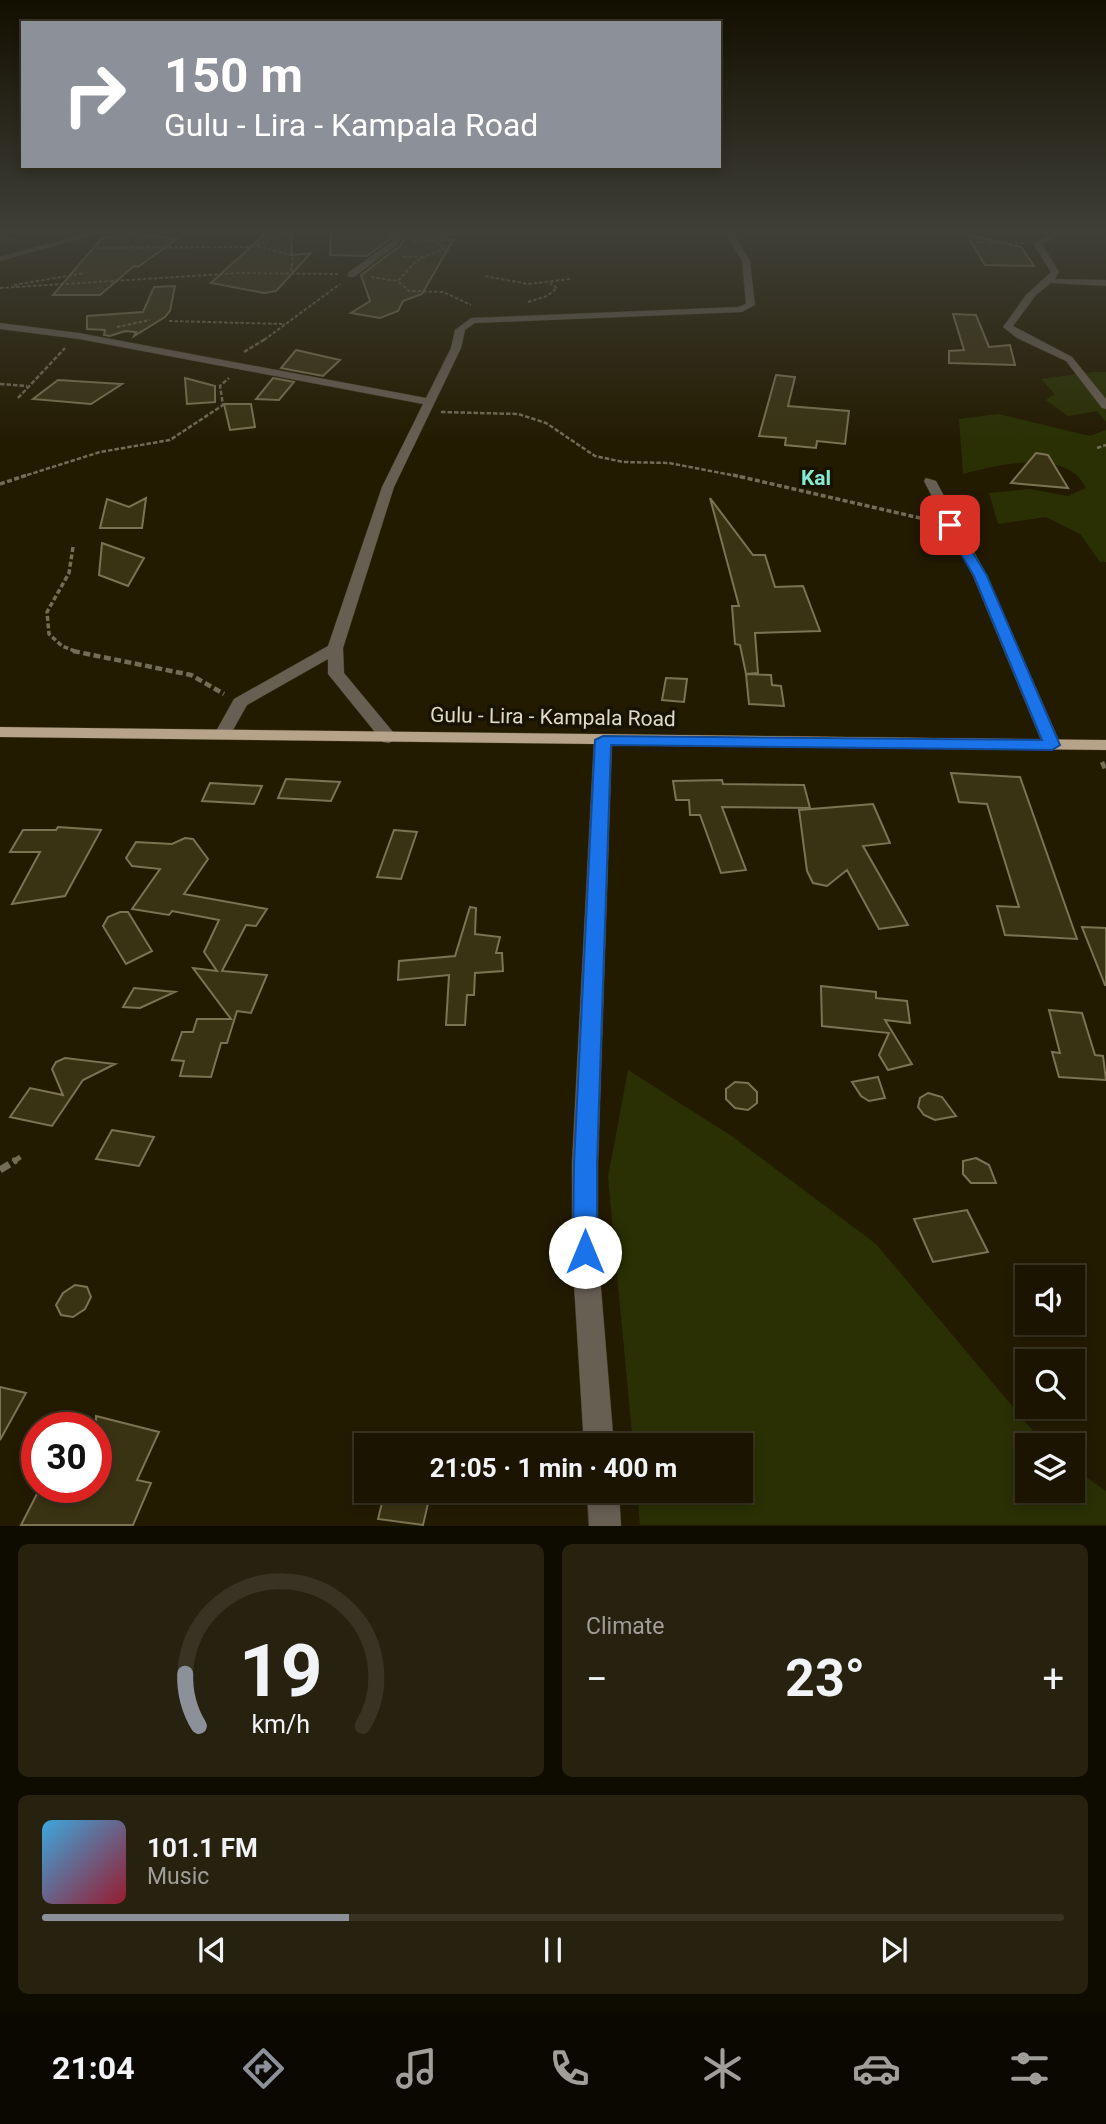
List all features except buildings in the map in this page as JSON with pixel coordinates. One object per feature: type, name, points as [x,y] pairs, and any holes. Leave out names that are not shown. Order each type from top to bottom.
[{"type":"main road","name":"Gulu - Lira - Kampala Road","points":[[0,732],[1106,745]]},
{"type":"street","points":[[389,738],[336,674],[335,648],[388,487],[456,348],[459,330],[465,323],[474,320],[739,310],[751,303]]},
{"type":"street","points":[[1026,303],[1011,319],[1008,327],[1020,337],[1069,359],[1106,406]]},
{"type":"street","points":[[0,326],[79,336],[428,406]]},
{"type":"street","points":[[930,481],[950,525],[980,576],[1052,745]]},
{"type":"street","points":[[223,733],[240,702],[335,648]]},
{"type":"street","points":[[598,1433],[585,1252],[586,1163],[603,740]]},
{"type":"street","points":[[604,1503],[605,1525]]},
{"type":"path","points":[[225,364],[314,303]]},
{"type":"path","points":[[469,303],[474,320]]},
{"type":"path","points":[[169,321],[286,324]]},
{"type":"path","points":[[0,484],[100,452],[170,440],[223,405],[220,386],[249,368]]},
{"type":"path","points":[[0,384],[28,386]]},
{"type":"path","points":[[428,406],[510,413],[561,431],[584,453],[604,460],[629,464],[675,463],[750,477],[950,525]]},
{"type":"path","points":[[1097,449],[1106,445]]},
{"type":"path","points":[[74,547],[69,573],[47,612],[49,634],[62,646],[83,655],[191,675],[240,702]]},
{"type":"path","points":[[0,1170],[23,1156]]},
{"type":"green space","points":[[1106,372],[1106,422],[1097,411],[1068,416],[1046,400],[1055,394],[1041,379]]},
{"type":"green space","points":[[998,414],[1090,436],[1106,430],[1106,562],[1100,562],[1080,534],[1046,517],[998,524],[989,493],[1030,489],[1068,496],[1086,488],[1077,475],[1064,467],[1048,463],[1012,464],[963,474],[959,419]]},
{"type":"green space","points":[[628,1070],[733,1137],[876,1244],[1015,1409],[1015,1419],[1023,1419],[1035,1433],[1015,1433],[1015,1503],[1085,1503],[1085,1476],[1106,1491],[1106,1525],[640,1525],[638,1503],[753,1503],[753,1433],[632,1433],[608,1177]]},
{"type":"district","name":"Kal","points":[[816,478]]},
{"type":"route","points":[[585,1252],[586,1163],[603,740],[1052,745],[980,576],[950,525]]}]
